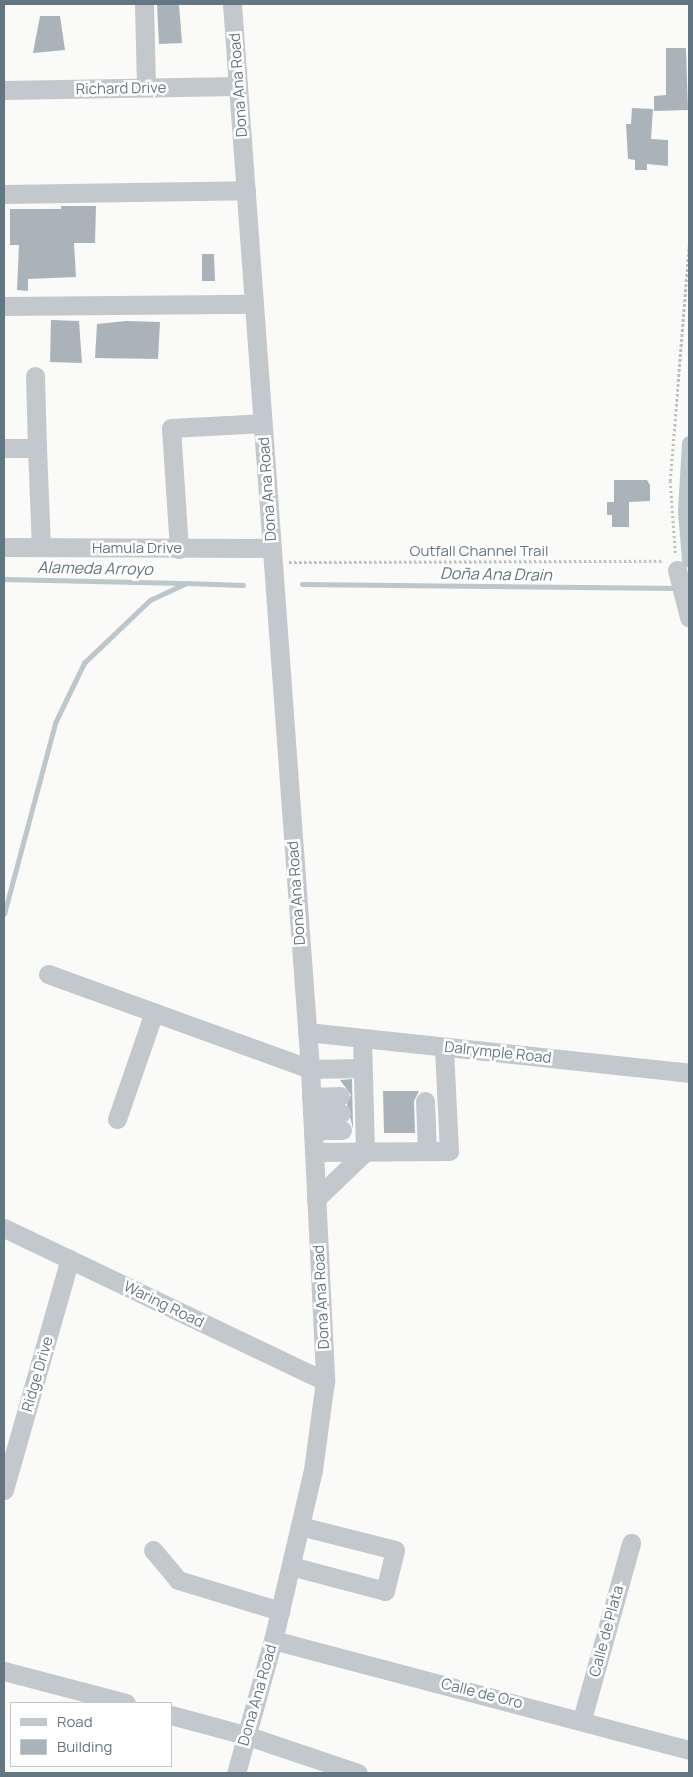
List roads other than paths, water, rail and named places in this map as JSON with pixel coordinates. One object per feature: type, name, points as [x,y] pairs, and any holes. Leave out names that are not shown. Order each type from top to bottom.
[{"type":"street","points":[[144,4],[146,87]]},
{"type":"street","name":"Dona Ana Road","points":[[232,4],[310,1069],[324,1381],[313,1470],[273,1640],[245,1735],[236,1773]]},
{"type":"street","name":"Richard Drive","points":[[4,90],[238,86]]},
{"type":"street","points":[[4,194],[246,190]]},
{"type":"street","points":[[4,306],[254,304]]},
{"type":"street","points":[[35,376],[41,547]]},
{"type":"street","points":[[179,548],[171,428],[262,423]]},
{"type":"street","points":[[4,448],[38,448]]},
{"type":"street","name":"Hamula Drive","points":[[4,547],[179,548],[271,555]]},
{"type":"street","points":[[677,567],[688,613]]},
{"type":"street","points":[[48,974],[310,1069],[362,1068]]},
{"type":"street","points":[[117,1119],[154,1012]]},
{"type":"street","name":"Dalrymple Road","points":[[307,1032],[689,1073]]},
{"type":"street","points":[[362,1038],[362,1068],[352,1113],[365,1152]]},
{"type":"street","points":[[314,1152],[449,1151],[444,1047]]},
{"type":"street","points":[[424,1101],[427,1152]]},
{"type":"street","points":[[312,1113],[352,1113]]},
{"type":"street","points":[[312,1113],[352,1113]]},
{"type":"street","points":[[316,1199],[365,1152]]},
{"type":"street","name":"Waring Road","points":[[4,1228],[324,1381]]},
{"type":"street","name":"Ridge Drive","points":[[4,1490],[70,1259]]},
{"type":"street","points":[[291,1566],[385,1591],[395,1550],[300,1526]]},
{"type":"street","name":"Calle de Plata","points":[[582,1719],[631,1543]]},
{"type":"street","points":[[153,1550],[178,1580],[280,1611]]},
{"type":"street","name":"Calle de Oro","points":[[273,1640],[582,1719],[689,1750]]},
{"type":"street","points":[[4,1671],[122,1702]]},
{"type":"street","points":[[172,1715],[245,1735],[358,1773]]},
{"type":"waterway","points":[[689,443],[685,511],[689,560]]},
{"type":"waterway","name":"Alameda Arroyo","points":[[4,579],[182,583]]},
{"type":"waterway","name":"Doña Ana Drain","points":[[4,914],[55,723],[84,663],[150,600],[186,583],[243,585]]},
{"type":"waterway","name":"Doña Ana Drain","points":[[302,584],[678,588]]}]
